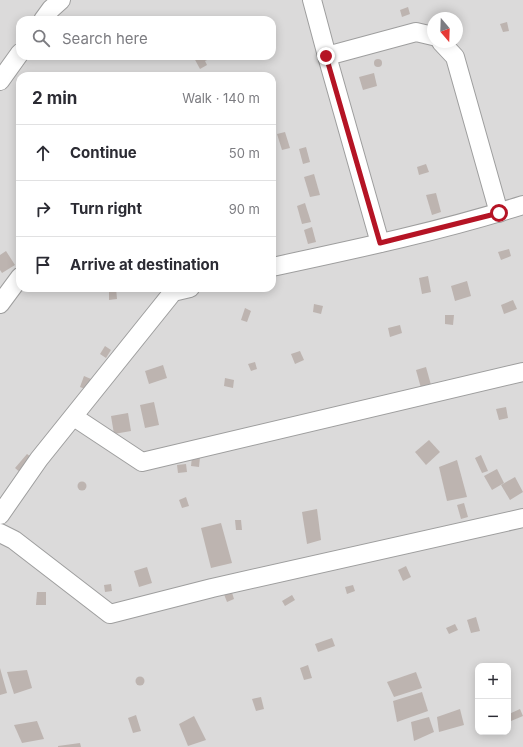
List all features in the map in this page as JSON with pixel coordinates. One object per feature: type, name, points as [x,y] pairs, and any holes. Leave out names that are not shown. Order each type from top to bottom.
[{"type":"street","points":[[46,16],[61,0]]},
{"type":"street","points":[[312,0],[326,56],[380,243]]},
{"type":"street","points":[[326,56],[416,32],[427,35]]},
{"type":"street","points":[[447,48],[455,57],[499,213]]},
{"type":"street","points":[[0,81],[16,59]]},
{"type":"street","points":[[276,266],[380,243],[499,213],[523,205]]},
{"type":"street","points":[[0,304],[16,282]]},
{"type":"street","points":[[0,515],[39,459],[173,292]]},
{"type":"street","points":[[74,417],[142,462],[523,372]]},
{"type":"street","points":[[0,533],[14,540],[110,614],[212,588],[523,518]]},
{"type":"shaded area","points":[[0,0],[523,0],[523,747],[0,747]]},
{"type":"building","points":[[408,7],[410,14],[402,17],[400,10]]},
{"type":"building","points":[[507,22],[509,31],[503,32],[500,24]]},
{"type":"building","points":[[378,59],[381,60],[381,66],[378,67],[375,66],[374,63],[375,60]]},
{"type":"building","points":[[195,60],[207,60],[205,61],[207,65],[200,69]]},
{"type":"building","points":[[374,73],[377,86],[363,90],[359,77]]},
{"type":"building","points":[[285,132],[290,148],[282,150],[277,134]]},
{"type":"building","points":[[306,147],[310,162],[303,164],[299,149]]},
{"type":"building","points":[[426,164],[429,172],[419,175],[417,167]]},
{"type":"building","points":[[314,174],[320,195],[310,197],[304,177]]},
{"type":"building","points":[[436,193],[441,212],[432,215],[426,195]]},
{"type":"building","points":[[305,203],[311,222],[302,224],[297,206]]},
{"type":"building","points":[[312,227],[316,242],[308,244],[304,230]]},
{"type":"building","points":[[509,249],[511,256],[501,260],[498,252]]},
{"type":"building","points":[[6,251],[15,265],[2,273],[0,270],[0,255]]},
{"type":"building","points":[[428,276],[431,292],[422,294],[419,278]]},
{"type":"building","points":[[467,281],[471,296],[455,301],[451,286]]},
{"type":"building","points":[[109,292],[116,292],[117,299],[109,300]]},
{"type":"building","points":[[513,300],[517,309],[504,314],[501,305]]},
{"type":"building","points":[[314,304],[323,306],[321,314],[313,312]]},
{"type":"building","points":[[245,308],[251,311],[247,322],[241,320]]},
{"type":"building","points":[[445,315],[454,315],[453,325],[445,324]]},
{"type":"building","points":[[400,325],[402,333],[390,337],[388,328]]},
{"type":"building","points":[[105,346],[111,350],[106,358],[100,354]]},
{"type":"building","points":[[300,351],[304,360],[295,364],[291,354]]},
{"type":"building","points":[[255,362],[257,369],[251,371],[248,364]]},
{"type":"building","points":[[163,365],[167,378],[149,384],[145,371]]},
{"type":"building","points":[[426,367],[431,385],[421,388],[416,370]]},
{"type":"building","points":[[84,376],[91,379],[88,390],[80,387]]},
{"type":"building","points":[[225,378],[234,380],[233,388],[224,386]]},
{"type":"building","points":[[154,402],[159,425],[145,428],[140,405]]},
{"type":"building","points":[[506,407],[508,418],[499,420],[496,409]]},
{"type":"building","points":[[128,413],[131,431],[114,434],[111,416]]},
{"type":"building","points":[[429,440],[440,452],[426,465],[415,452]]},
{"type":"building","points":[[27,454],[34,459],[21,473],[15,468]]},
{"type":"building","points":[[481,455],[488,471],[482,473],[475,458]]},
{"type":"building","points":[[192,457],[200,457],[199,467],[191,466]]},
{"type":"building","points":[[457,460],[467,497],[447,501],[439,467]]},
{"type":"building","points":[[186,464],[187,472],[178,473],[177,465]]},
{"type":"building","points":[[497,469],[504,483],[492,490],[484,476]]},
{"type":"building","points":[[515,477],[523,492],[510,500],[501,485]]},
{"type":"building","points":[[82,481],[87,486],[82,491],[77,486]]},
{"type":"building","points":[[186,497],[189,506],[182,508],[179,500]]},
{"type":"building","points":[[464,503],[468,517],[461,519],[457,505]]},
{"type":"building","points":[[317,509],[321,540],[307,544],[302,512]]},
{"type":"building","points":[[235,520],[241,520],[242,530],[236,530]]},
{"type":"building","points":[[221,523],[232,563],[211,568],[201,528]]},
{"type":"building","points":[[406,566],[411,577],[403,581],[398,570]]},
{"type":"building","points":[[147,567],[152,583],[139,587],[134,571]]},
{"type":"building","points":[[111,584],[112,591],[105,592],[104,585]]},
{"type":"building","points":[[353,585],[355,591],[347,594],[345,587]]},
{"type":"building","points":[[230,586],[234,599],[227,602],[222,589]]},
{"type":"building","points":[[37,592],[46,592],[46,605],[36,605]]},
{"type":"building","points":[[292,595],[295,600],[285,606],[282,601]]},
{"type":"building","points":[[476,617],[480,631],[471,633],[467,620]]},
{"type":"building","points":[[455,624],[458,630],[449,634],[446,628]]},
{"type":"building","points":[[332,638],[335,646],[318,652],[315,644]]},
{"type":"building","points":[[308,665],[312,678],[304,680],[300,668]]},
{"type":"building","points":[[0,668],[7,693],[0,695]]},
{"type":"building","points":[[27,670],[32,688],[14,694],[7,672]]},
{"type":"building","points":[[416,672],[422,688],[394,697],[387,682]]},
{"type":"building","points":[[138,677],[142,677],[144,681],[142,685],[138,685],[136,683],[136,679]]},
{"type":"building","points":[[422,692],[428,711],[397,722],[393,701]]},
{"type":"building","points":[[261,697],[264,709],[256,711],[252,699]]},
{"type":"building","points":[[460,709],[464,725],[439,732],[437,717]]},
{"type":"building","points":[[520,709],[523,716],[511,721],[511,713]]},
{"type":"building","points":[[136,715],[141,731],[133,733],[128,718]]},
{"type":"building","points":[[194,716],[206,740],[188,746],[179,724]]},
{"type":"building","points":[[429,717],[434,732],[414,741],[411,722]]},
{"type":"building","points":[[37,721],[44,739],[22,743],[14,725]]},
{"type":"building","points":[[80,743],[81,747],[58,747],[58,746]]},
{"type":"route","points":[[326,56],[380,243],[499,213]]}]
